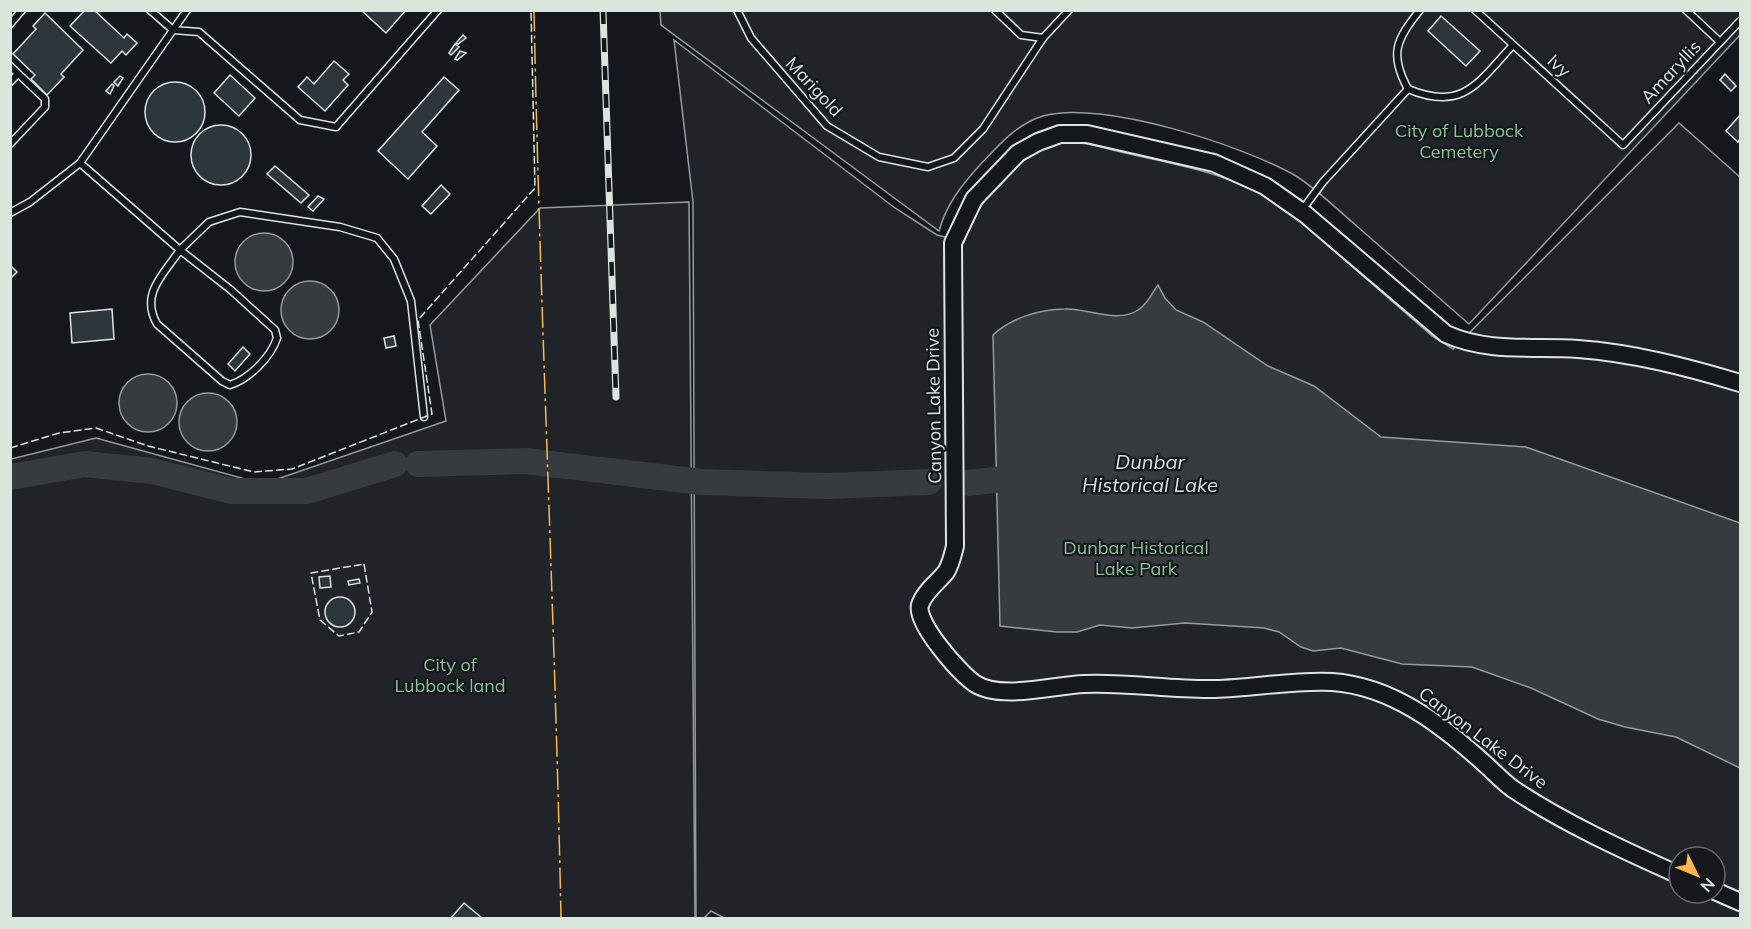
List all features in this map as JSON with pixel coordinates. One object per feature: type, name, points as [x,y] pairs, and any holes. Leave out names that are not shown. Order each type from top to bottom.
[{"type":"street","name":"Canyon Lake Drive","points":[[1667,869],[1566,820],[1512,788],[1426,716],[1401,700],[1357,686],[1332,682],[1214,689],[1084,684],[990,691],[974,682],[932,638],[920,615],[920,605],[925,595],[948,569],[956,546],[951,254],[957,230],[965,213],[998,172],[1018,153],[1038,141],[1060,134],[1087,134],[1214,163],[1265,186],[1301,211],[1446,334],[1458,339],[1508,348],[1577,349],[1632,355],[1740,383]]},
{"type":"lane","points":[[10,24],[22,10]]},
{"type":"lane","points":[[150,10],[173,30],[199,32],[300,120],[336,127],[438,10]]},
{"type":"lane","points":[[10,213],[30,202],[80,164],[187,10]]},
{"type":"lane","name":"Marigold","points":[[737,10],[751,38],[827,126],[879,158],[928,167],[954,158],[983,129],[1043,38],[1070,10]]},
{"type":"lane","points":[[995,10],[1021,34],[1043,38]]},
{"type":"lane","points":[[1420,10],[1407,26],[1395,52],[1398,71],[1408,89],[1428,98],[1448,99],[1468,90],[1513,45]]},
{"type":"lane","name":"Ivy","points":[[1475,10],[1623,145]]},
{"type":"lane","points":[[1686,10],[1720,42]]},
{"type":"lane","name":"Amaryllis","points":[[1623,145],[1740,21]]},
{"type":"lane","points":[[10,66],[45,99],[45,107],[10,144]]},
{"type":"lane","points":[[10,82],[18,74]]},
{"type":"lane","points":[[1301,211],[1323,182],[1408,89]]},
{"type":"lane","points":[[80,164],[180,250],[231,290],[275,330],[277,338],[268,354],[238,383],[230,386],[157,324],[151,313],[149,303],[154,286],[180,250],[209,222],[240,212],[340,227],[377,238],[394,259],[411,302],[423,417]]},
{"type":"green space","name":"City of Lubbock Cemetery","points":[[1740,10],[1740,35],[1469,324],[1328,201],[1296,176],[1273,164],[1208,139],[1135,120],[1100,114],[1068,112],[1043,116],[1024,125],[1000,144],[966,181],[950,204],[939,231],[661,25],[660,11]]},
{"type":"green space","name":"Dunbar Historical Lake Park","points":[[674,40],[895,208],[937,235],[964,242],[969,227],[989,195],[1016,167],[1031,156],[1047,147],[1062,143],[1094,145],[1206,172],[1262,194],[1295,217],[1432,336],[1453,349],[1679,123],[1740,177],[1740,918],[724,918],[711,911],[704,918],[696,918],[693,202]]},
{"type":"green space","name":"City of Lubbock land","points":[[689,202],[695,918],[11,918],[11,459],[96,438],[263,484],[446,421],[430,325],[540,208]]},
{"type":"water","points":[[264,233],[275,235],[288,246],[293,262],[291,273],[280,286],[264,291],[253,289],[240,278],[235,262],[237,251],[248,238]]},
{"type":"water","points":[[310,281],[321,283],[334,294],[339,310],[337,321],[326,334],[310,339],[299,337],[286,326],[281,310],[283,299],[294,286]]},
{"type":"water","name":"Dunbar Historical Lake","points":[[1158,285],[1165,298],[1176,310],[1203,322],[1268,366],[1314,386],[1381,437],[1526,447],[1740,523],[1740,768],[1676,737],[1598,719],[1531,688],[1472,667],[1402,664],[1341,648],[1313,651],[1301,647],[1279,632],[1264,628],[1185,623],[1132,628],[1100,625],[1077,632],[1057,632],[1000,626],[993,335],[1017,319],[1055,309],[1074,309],[1112,316],[1130,314],[1144,305]]},
{"type":"water","points":[[148,374],[159,376],[172,387],[177,403],[175,414],[164,427],[148,432],[137,430],[124,419],[119,403],[121,392],[132,379]]},
{"type":"water","points":[[208,393],[219,395],[232,406],[237,422],[235,433],[224,446],[208,451],[197,449],[184,438],[179,422],[181,411],[192,398]]},
{"type":"building","points":[[85,10],[94,10],[124,38],[127,34],[137,43],[126,55],[122,51],[111,63],[70,26]]},
{"type":"building","points":[[361,10],[406,10],[386,33]]},
{"type":"building","points":[[45,13],[83,50],[61,74],[64,77],[47,95],[31,79],[35,75],[13,54],[36,29],[33,26]]},
{"type":"building","points":[[1441,16],[1480,51],[1466,66],[1428,31]]},
{"type":"building","points":[[463,35],[466,38],[456,43]]},
{"type":"building","points":[[455,44],[459,47],[451,55],[449,53]]},
{"type":"building","points":[[460,51],[466,53],[457,60],[455,59]]},
{"type":"building","points":[[334,61],[349,74],[343,80],[348,85],[325,111],[298,87],[307,77],[314,84]]},
{"type":"building","points":[[1725,74],[1736,86],[1731,91],[1720,80]]},
{"type":"building","points":[[230,75],[255,98],[239,116],[214,93]]},
{"type":"building","points":[[120,76],[123,78],[118,86],[114,82]]},
{"type":"building","points":[[444,77],[459,90],[422,132],[437,146],[408,179],[378,151]]},
{"type":"building","points":[[175,82],[196,91],[205,112],[196,133],[175,142],[154,133],[145,112],[154,91]]},
{"type":"building","points":[[112,84],[114,86],[110,94],[106,91]]},
{"type":"building","points":[[1740,115],[1740,139],[1738,142],[1726,131]]},
{"type":"building","points":[[221,125],[242,134],[251,155],[242,176],[221,185],[200,176],[191,155],[200,134]]},
{"type":"building","points":[[275,166],[309,195],[301,203],[267,174]]},
{"type":"building","points":[[441,185],[450,194],[431,214],[422,206]]},
{"type":"building","points":[[318,196],[324,199],[313,211],[308,207]]},
{"type":"building","points":[[10,265],[17,272],[10,279]]},
{"type":"building","points":[[112,309],[114,339],[72,343],[70,313]]},
{"type":"building","points":[[394,336],[396,346],[386,348],[384,338]]},
{"type":"building","points":[[243,347],[250,354],[235,371],[228,364]]},
{"type":"building","points":[[330,576],[331,587],[320,588],[319,577]]},
{"type":"building","points":[[359,579],[360,583],[349,585],[348,581]]},
{"type":"building","points":[[340,597],[346,598],[354,606],[354,618],[346,626],[340,627],[334,626],[326,618],[325,612],[326,606],[334,598]]},
{"type":"building","points":[[464,903],[482,918],[451,918]]},
{"type":"waterway","points":[[418,464],[525,461],[702,482],[827,486],[929,482]]},
{"type":"waterway","points":[[10,477],[85,464],[152,471],[231,491],[307,491],[395,464]]},
{"type":"waterway","points":[[968,483],[1031,476]]},
{"type":"railway","points":[[603,10],[616,397]]},
{"type":"fence","points":[[10,448],[59,433],[96,428],[148,446],[254,472],[292,469],[432,414],[418,320],[535,188],[531,10]]},
{"type":"fence","points":[[364,564],[372,612],[359,632],[339,636],[320,620],[311,573],[364,564]]},
{"type":"power","points":[[534,10],[561,918]]}]
